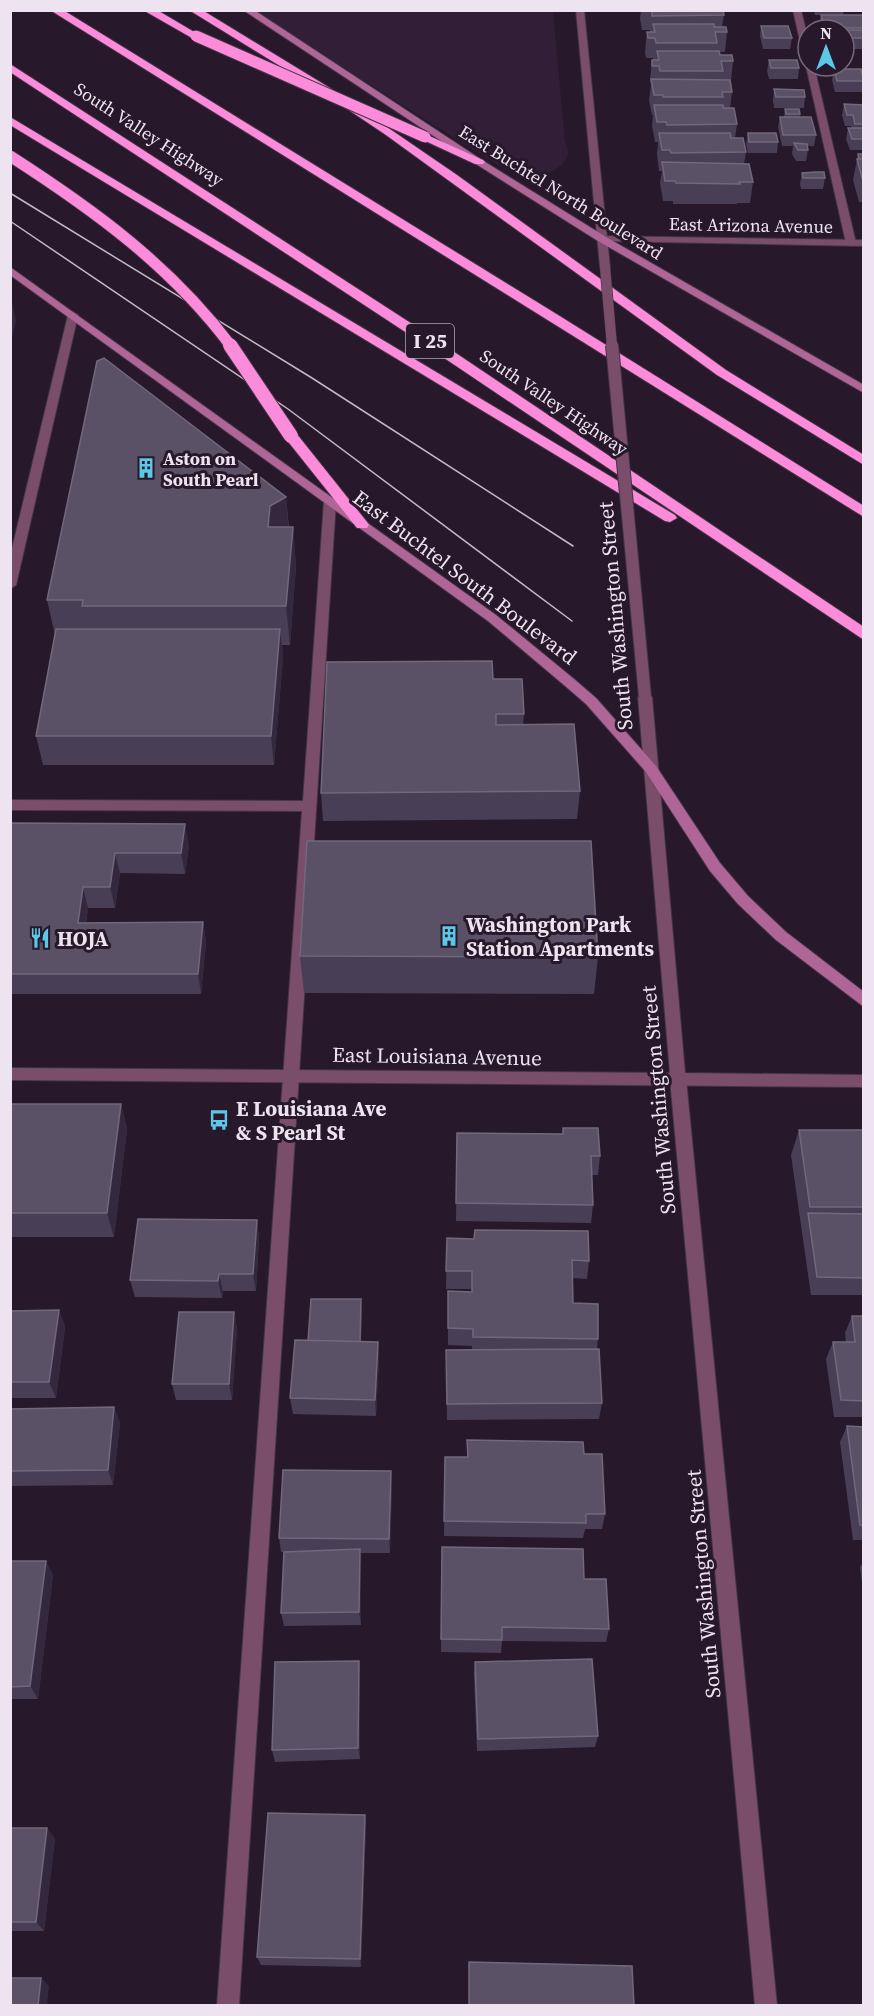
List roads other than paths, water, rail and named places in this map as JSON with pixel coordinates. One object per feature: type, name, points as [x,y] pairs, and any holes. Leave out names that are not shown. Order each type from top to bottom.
[{"type":"highway","points":[[55,10],[864,513]]},
{"type":"highway","points":[[148,10],[196,36],[479,162]]},
{"type":"highway","points":[[194,10],[260,48],[367,116],[705,361],[864,461]]},
{"type":"highway","name":"South Valley Highway","points":[[10,67],[418,334],[864,635]]},
{"type":"highway","points":[[10,120],[844,622]]},
{"type":"highway","points":[[10,156],[87,205],[133,242],[181,286],[249,371],[291,436],[362,525]]},
{"type":"main road","name":"East Buchtel North Boulevard","points":[[247,10],[479,162],[602,239],[864,390]]},
{"type":"main road","name":"East Buchtel South Boulevard","points":[[10,270],[492,618],[561,675],[591,701],[651,769],[715,867],[743,900],[781,936],[864,1001]]},
{"type":"street","name":"South Washington Street","points":[[580,10],[766,2006]]},
{"type":"street","points":[[813,78],[851,243]]},
{"type":"street","name":"East Arizona Avenue","points":[[602,239],[864,243]]},
{"type":"street","points":[[10,585],[73,315]]},
{"type":"street","points":[[228,2006],[330,501]]},
{"type":"street","points":[[10,805],[310,806]]},
{"type":"street","name":"East Louisiana Avenue","points":[[10,1074],[864,1081]]},
{"type":"tram line","points":[[10,193],[312,378],[573,546]]},
{"type":"tram line","points":[[10,221],[288,409],[572,621]]},
{"type":"place","name":"Aston on South Pearl","points":[[146,468]]},
{"type":"place","name":"Washington Park Station Apartments","points":[[449,936]]},
{"type":"place","name":"HOJA","points":[[40,938]]},
{"type":"place","name":"E Louisiana Ave & S Pearl St","points":[[219,1120]]}]
